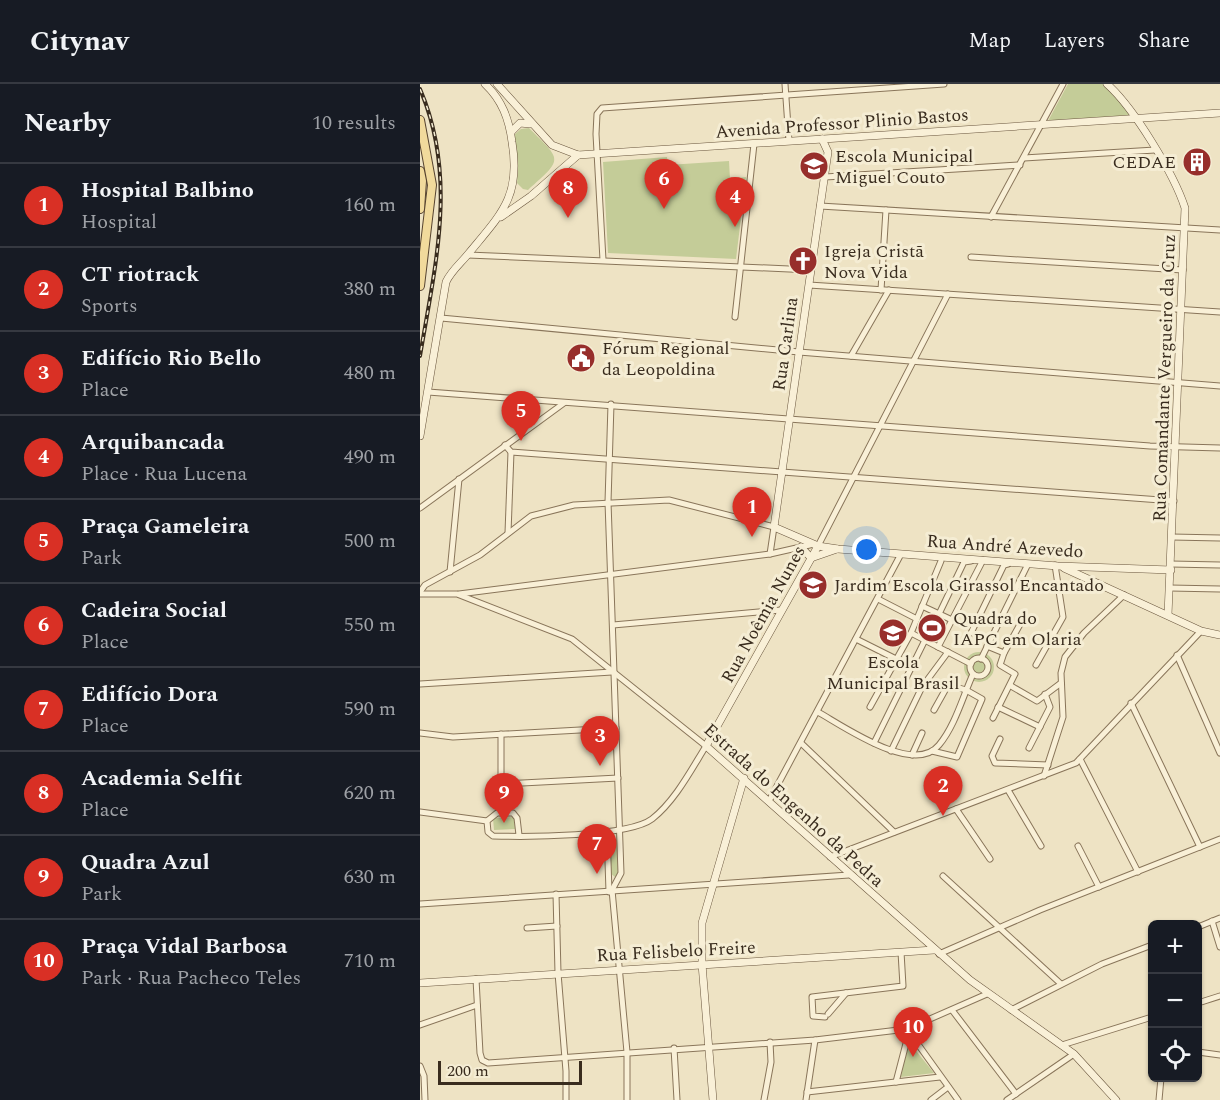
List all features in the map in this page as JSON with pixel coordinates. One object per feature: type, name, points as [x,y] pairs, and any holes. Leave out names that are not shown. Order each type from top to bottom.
[{"type":"main road","points":[[420,120],[432,184],[420,286]]},
{"type":"main road","points":[[420,209],[421,177]]},
{"type":"street","points":[[420,436],[446,282],[496,220],[514,186],[515,160],[511,132],[501,102],[485,84]]},
{"type":"street","points":[[497,84],[532,126]]},
{"type":"street","points":[[785,84],[789,141]]},
{"type":"street","points":[[826,84],[826,93]]},
{"type":"street","points":[[603,260],[597,114],[607,106],[944,84]]},
{"type":"street","points":[[991,216],[1063,84]]},
{"type":"street","name":"Rua Comandante Vergueiro da Cruz","points":[[1107,84],[1136,119],[1182,199],[1186,229],[1168,615]]},
{"type":"street","name":"Avenida Professor Plinio Bastos","points":[[532,126],[552,145],[578,155],[1220,113]]},
{"type":"street","points":[[511,132],[520,123],[532,126]]},
{"type":"street","name":"Rua Carlina","points":[[770,554],[825,177],[828,152],[822,139]]},
{"type":"street","points":[[735,317],[754,144]]},
{"type":"street","points":[[1024,159],[1155,150]]},
{"type":"street","points":[[496,220],[531,196],[578,155]]},
{"type":"street","points":[[825,177],[1020,165]]},
{"type":"street","points":[[820,206],[1220,230]]},
{"type":"street","points":[[881,290],[886,210]]},
{"type":"street","points":[[468,255],[811,270]]},
{"type":"street","points":[[971,258],[1183,270]]},
{"type":"street","points":[[808,285],[1220,312]]},
{"type":"street","points":[[851,356],[889,290]]},
{"type":"street","name":"Rua Noêmia Nunes","points":[[487,821],[488,832],[493,836],[619,831],[639,826],[658,814],[706,746],[811,558],[948,294]]},
{"type":"street","points":[[441,318],[799,352],[1220,386]]},
{"type":"street","points":[[428,392],[789,417],[879,426],[1220,448]]},
{"type":"street","points":[[420,508],[565,402]]},
{"type":"street","points":[[611,404],[608,502],[621,873],[611,892]]},
{"type":"street","points":[[505,445],[511,452],[508,533]]},
{"type":"street","points":[[511,452],[1174,501]]},
{"type":"street","points":[[450,572],[459,479]]},
{"type":"street","points":[[420,593],[426,585],[480,555],[538,512],[574,504],[669,500],[774,527]]},
{"type":"street","name":"Rua André Azevedo","points":[[774,527],[816,545],[838,549],[1028,565],[1171,567]]},
{"type":"street","points":[[1172,537],[1220,538]]},
{"type":"street","points":[[457,594],[770,554],[816,545]]},
{"type":"street","points":[[801,547],[811,558]]},
{"type":"street","name":"Rua André Azevedo","points":[[811,558],[838,549]]},
{"type":"street","points":[[770,801],[901,554]]},
{"type":"street","points":[[870,707],[911,633],[940,561]]},
{"type":"street","points":[[938,646],[982,562],[964,562],[939,614]]},
{"type":"street","points":[[971,633],[1004,564],[1028,565],[981,659]]},
{"type":"street","points":[[1057,565],[1201,631],[1220,635]]},
{"type":"street","points":[[1036,665],[1063,617],[1057,565]]},
{"type":"street","points":[[1171,567],[1220,565]]},
{"type":"street","points":[[1170,588],[1220,589]]},
{"type":"street","name":"Estrada do Engenho da Pedra","points":[[420,593],[457,594],[564,634],[744,778],[936,952],[1009,1011],[1074,1054],[1116,1100]]},
{"type":"street","points":[[1044,776],[1063,717],[1062,664],[1070,650],[1124,595]]},
{"type":"street","points":[[878,598],[917,619]]},
{"type":"street","points":[[922,606],[952,620]]},
{"type":"street","points":[[614,625],[781,610]]},
{"type":"street","points":[[993,718],[1014,674],[1000,665],[1004,653],[1023,620]]},
{"type":"street","points":[[830,857],[1071,766],[1201,631]]},
{"type":"street","points":[[911,633],[970,664],[973,674],[943,739],[931,751]]},
{"type":"street","points":[[856,639],[896,659]]},
{"type":"street","points":[[874,743],[925,640]]},
{"type":"street","points":[[987,646],[1004,653]]},
{"type":"street","points":[[891,751],[922,687],[948,652]]},
{"type":"street","points":[[1177,655],[1220,752]]},
{"type":"street","points":[[970,664],[974,660],[981,659]]},
{"type":"street","points":[[973,674],[981,676],[987,671],[987,665],[981,659]]},
{"type":"street","points":[[420,684],[613,674]]},
{"type":"street","points":[[1011,686],[1037,700],[1061,683]]},
{"type":"street","points":[[818,712],[891,751],[912,755],[931,751],[956,758],[961,752],[982,699],[948,684],[934,710]]},
{"type":"street","points":[[1029,748],[1051,705],[1045,694]]},
{"type":"street","points":[[1131,703],[1200,847]]},
{"type":"street","points":[[998,707],[1040,727]]},
{"type":"street","points":[[420,733],[453,736],[616,728]]},
{"type":"street","points":[[912,755],[922,732]]},
{"type":"street","points":[[501,734],[501,812]]},
{"type":"street","points":[[1000,739],[992,756],[995,763],[1048,765]]},
{"type":"street","points":[[801,743],[894,832]]},
{"type":"street","points":[[1080,759],[1138,872]]},
{"type":"street","points":[[501,784],[618,778]]},
{"type":"street","points":[[713,1100],[702,964],[702,923],[744,778]]},
{"type":"street","points":[[1008,790],[1041,846]]},
{"type":"street","points":[[956,809],[990,859]]},
{"type":"street","points":[[420,812],[487,821],[501,812],[515,814],[519,835]]},
{"type":"street","points":[[607,831],[608,875],[627,1052],[627,1100]]},
{"type":"street","points":[[936,952],[1220,839]]},
{"type":"street","points":[[1078,846],[1099,887]]},
{"type":"street","points":[[608,875],[617,879]]},
{"type":"street","points":[[420,904],[849,875]]},
{"type":"street","points":[[943,876],[1060,984]]},
{"type":"street","points":[[556,894],[558,973],[566,1057],[566,1100]]},
{"type":"street","points":[[1202,925],[1220,918]]},
{"type":"street","points":[[1212,921],[1220,946]]},
{"type":"street","points":[[528,928],[557,926]]},
{"type":"street","points":[[1009,1011],[1060,984],[1148,947]]},
{"type":"street","points":[[846,993],[827,1015],[813,1016],[811,998],[846,993],[903,986],[901,952]]},
{"type":"street","name":"Rua Felisbelo Freire","points":[[420,983],[901,952],[936,952]]},
{"type":"street","points":[[476,979],[480,1053],[482,1060],[488,1063],[674,1048],[815,1040],[908,1030],[987,994]]},
{"type":"street","points":[[1202,1002],[1220,996]]},
{"type":"street","points":[[420,1025],[477,1005]]},
{"type":"street","points":[[952,1010],[1016,1094]]},
{"type":"street","points":[[1062,1046],[1148,1018]]},
{"type":"street","points":[[908,1030],[958,1100]]},
{"type":"street","points":[[896,1082],[908,1030]]},
{"type":"street","points":[[806,1100],[815,1040]]},
{"type":"street","points":[[764,1100],[771,1062],[770,1042]]},
{"type":"street","points":[[674,1048],[678,1100]]},
{"type":"street","points":[[1202,1053],[1220,1055]]},
{"type":"street","points":[[1007,1100],[1074,1054]]},
{"type":"street","points":[[420,1066],[424,1076],[425,1100]]},
{"type":"street","points":[[807,1092],[940,1077]]},
{"type":"street","points":[[1159,1100],[1161,1082]]},
{"type":"street","points":[[931,1100],[948,1087]]},
{"type":"green space","points":[[1068,84],[1105,84],[1132,115],[1048,121]]},
{"type":"green space","points":[[529,128],[548,147],[554,159],[548,171],[528,190],[523,189],[517,183],[518,167],[514,135],[521,129]]},
{"type":"green space","points":[[667,157],[668,165],[729,161],[730,179],[746,177],[736,259],[608,253],[603,162]]},
{"type":"green space","name":"Quadra do IAPC em Olaria","points":[[925,617],[945,627],[939,639],[919,629]]},
{"type":"green space","points":[[979,652],[990,656],[994,667],[990,678],[979,682],[968,678],[964,667],[968,656]]},
{"type":"green space","points":[[514,817],[515,829],[494,830],[493,818]]},
{"type":"green space","points":[[618,840],[620,871],[615,877],[610,873],[609,842]]},
{"type":"green space","points":[[908,1041],[934,1073],[901,1077]]},
{"type":"railway","points":[[420,89],[432,122],[441,188],[437,255],[420,356]]},
{"type":"place","name":"CEDAE","points":[[1197,162]]},
{"type":"place","name":"Escola Municipal Miguel Couto","points":[[814,166]]},
{"type":"place","name":"Cadeira Social","points":[[664,209]]},
{"type":"place","name":"Academia Selfit","points":[[568,218]]},
{"type":"place","name":"Arquibancada","points":[[735,227]]},
{"type":"place","name":"Igreja Cristã Nova Vida","points":[[803,261]]},
{"type":"place","name":"Fórum Regional da Leopoldina","points":[[581,358]]},
{"type":"place","name":"Praça Gameleira","points":[[521,441]]},
{"type":"place","name":"Hospital Balbino","points":[[752,537]]},
{"type":"place","name":"Jardim Escola Girassol Encantado","points":[[813,585]]},
{"type":"place","name":"Quadra do IAPC em Olaria","points":[[932,628]]},
{"type":"place","name":"Escola Municipal Brasil","points":[[893,633]]},
{"type":"place","name":"Edifício Rio Bello","points":[[600,766]]},
{"type":"place","name":"CT riotrack","points":[[943,816]]},
{"type":"place","name":"Quadra Azul","points":[[504,823]]},
{"type":"place","name":"Edifício Dora","points":[[597,874]]},
{"type":"place","name":"Praça Vidal Barbosa","points":[[913,1057]]}]
